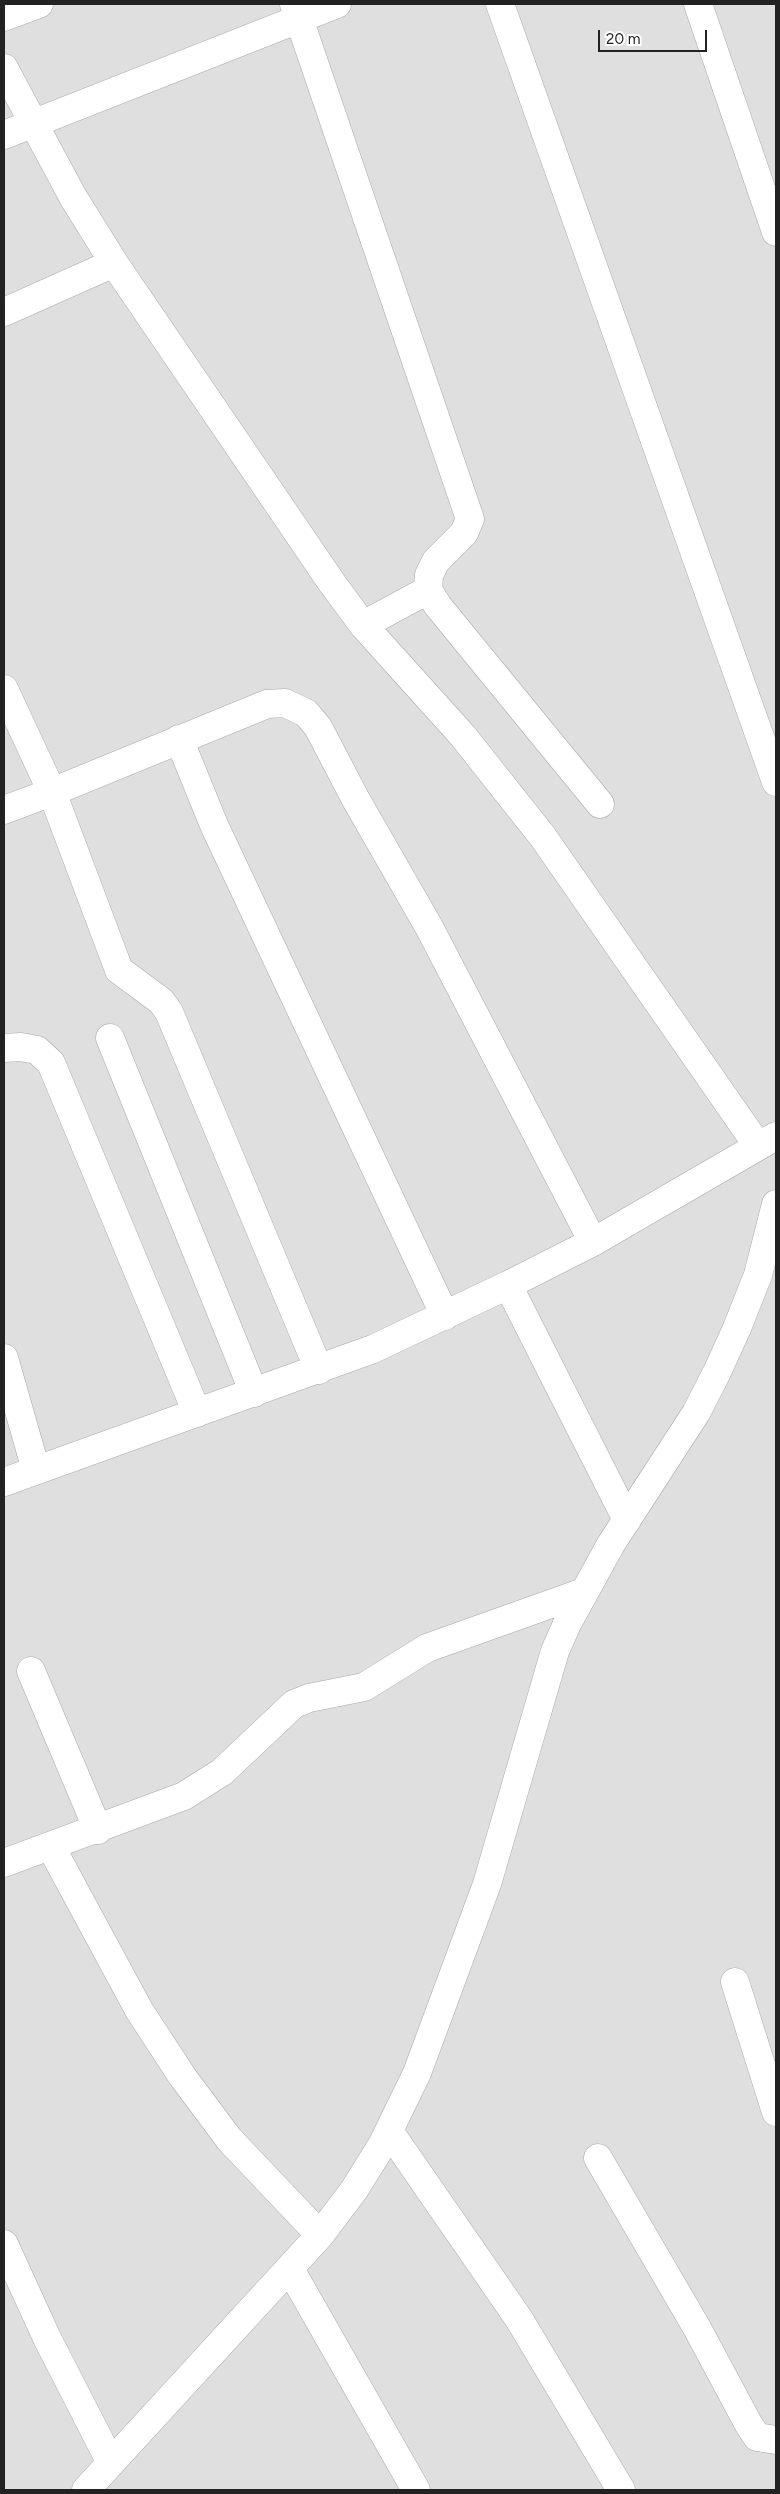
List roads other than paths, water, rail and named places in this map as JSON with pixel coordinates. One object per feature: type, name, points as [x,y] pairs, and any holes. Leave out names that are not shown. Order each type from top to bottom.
[{"type":"street","points":[[4,17],[39,4]]},
{"type":"street","points":[[4,135],[34,124],[296,12],[337,4]]},
{"type":"street","points":[[500,4],[776,782]]},
{"type":"street","points":[[698,4],[776,232]]},
{"type":"street","points":[[296,12],[470,519],[464,533],[436,561],[429,575],[428,590],[438,606],[600,804]]},
{"type":"street","points":[[4,68],[73,197],[114,263],[326,575],[363,625],[463,736],[543,837],[767,1140],[593,1242],[373,1349],[320,1370],[4,1482]]},
{"type":"street","points":[[4,312],[114,263]]},
{"type":"street","points":[[363,625],[428,590]]},
{"type":"street","points":[[4,689],[52,792],[119,970],[161,1001],[169,1012],[320,1370]]},
{"type":"street","points":[[4,810],[267,704],[285,703],[306,713],[318,728],[355,798],[429,928],[593,1242]]},
{"type":"street","points":[[179,739],[218,834],[444,1316]]},
{"type":"street","points":[[110,1038],[254,1393]]},
{"type":"street","points":[[4,1048],[21,1047],[37,1050],[51,1063],[197,1413]]},
{"type":"street","points":[[86,2490],[320,2235],[354,2190],[382,2145],[416,2073],[487,1884],[555,1651],[584,1592],[627,1520],[696,1413],[717,1372],[758,1275],[771,1231],[776,1204]]},
{"type":"street","points":[[508,1285],[627,1520]]},
{"type":"street","points":[[4,1358],[36,1470]]},
{"type":"street","points":[[4,1863],[98,1830],[184,1796],[201,1787],[229,1766],[294,1704],[308,1698],[364,1687],[427,1648],[584,1592]]},
{"type":"street","points":[[32,1671],[98,1830]]},
{"type":"street","points":[[51,1847],[139,2010],[182,2076],[229,2139],[320,2235]]},
{"type":"street","points":[[735,1982],[776,2112]]},
{"type":"street","points":[[389,2131],[519,2319],[621,2490]]},
{"type":"street","points":[[598,2158],[697,2328],[749,2425],[757,2437],[776,2440]]},
{"type":"street","points":[[4,2244],[47,2338],[111,2463]]},
{"type":"street","points":[[290,2269],[416,2490]]}]
